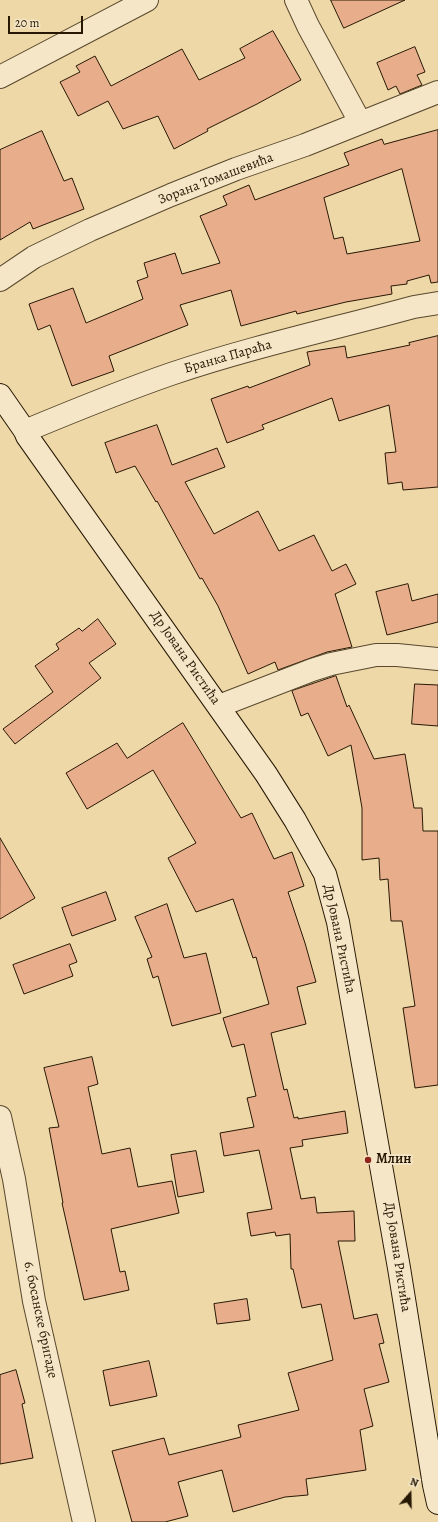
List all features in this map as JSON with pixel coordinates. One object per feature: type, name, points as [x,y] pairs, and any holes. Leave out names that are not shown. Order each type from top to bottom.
[{"type":"street","points":[[0,77],[148,0]]},
{"type":"street","points":[[296,0],[308,26],[360,122]]},
{"type":"street","name":"Зорана Томашевића","points":[[0,280],[34,257],[105,224],[236,169],[305,145],[438,92]]},
{"type":"street","name":"Бранка Параћа","points":[[25,431],[116,393],[173,373],[244,352],[414,307],[438,303]]},
{"type":"street","name":"Др Јована Ристића","points":[[0,395],[27,436],[266,774],[295,820],[325,874],[338,922],[400,1268],[438,1503]]},
{"type":"street","points":[[219,706],[312,670],[332,664],[376,655],[397,655],[438,659]]},
{"type":"street","name":"6. босанске бригаде","points":[[0,1117],[14,1179],[34,1301],[84,1522]]},
{"type":"building","points":[[331,0],[405,0],[344,28]]},
{"type":"building","points":[[273,31],[301,80],[207,129],[208,131],[174,149],[158,116],[123,129],[108,101],[78,116],[60,82],[80,72],[76,66],[95,56],[111,86],[182,49],[199,80],[245,58],[240,49]]},
{"type":"building","points":[[415,47],[425,72],[417,75],[422,85],[400,94],[396,86],[388,90],[377,63]]},
{"type":"building","points":[[438,130],[438,282],[431,283],[429,275],[407,281],[407,284],[391,286],[392,294],[346,302],[297,314],[296,311],[241,326],[231,290],[180,305],[188,325],[109,356],[114,371],[72,386],[50,325],[38,330],[29,304],[73,288],[86,323],[143,299],[137,281],[148,277],[144,263],[175,253],[182,274],[220,263],[200,216],[227,205],[223,196],[249,185],[255,200],[349,165],[344,153],[382,139],[384,144]],"holes":[[[402,169],[420,241],[347,254],[343,237],[334,239],[324,198]]]},
{"type":"building","points":[[42,131],[64,181],[72,178],[84,209],[33,229],[30,222],[0,240],[0,150]]},
{"type":"building","points":[[438,336],[438,487],[403,490],[402,482],[388,484],[385,453],[396,452],[389,405],[339,421],[332,398],[262,425],[264,429],[227,443],[211,399],[248,386],[249,388],[310,365],[307,352],[345,346],[347,358],[410,345],[409,343]]},
{"type":"building","points":[[157,425],[172,465],[217,448],[225,467],[185,482],[214,534],[258,511],[279,551],[314,535],[332,571],[346,564],[356,584],[335,594],[352,647],[327,652],[278,670],[275,662],[248,674],[218,606],[202,578],[200,579],[157,501],[156,502],[135,466],[116,473],[105,443]]},
{"type":"building","points":[[408,584],[412,601],[438,594],[438,622],[387,635],[376,592]]},
{"type":"building","points":[[98,619],[116,644],[89,663],[101,678],[15,744],[3,729],[53,692],[35,666],[59,649],[56,644],[79,628],[82,631]]},
{"type":"building","points":[[336,676],[347,707],[349,705],[374,759],[405,754],[414,808],[422,808],[423,831],[438,831],[438,1085],[415,1088],[403,1008],[415,1006],[402,921],[391,921],[388,879],[380,880],[379,858],[362,860],[362,808],[351,745],[328,756],[308,713],[301,716],[292,691]]},
{"type":"building","points":[[415,684],[438,685],[438,726],[412,724]]},
{"type":"building","points":[[183,723],[241,818],[252,813],[274,859],[292,852],[304,886],[288,892],[316,982],[297,987],[306,1024],[271,1033],[284,1090],[287,1089],[294,1118],[298,1117],[298,1119],[345,1111],[348,1133],[302,1140],[303,1146],[290,1148],[301,1199],[315,1197],[317,1213],[354,1211],[355,1241],[338,1241],[354,1319],[377,1314],[384,1343],[379,1344],[389,1382],[364,1389],[373,1426],[360,1430],[366,1470],[306,1479],[308,1495],[285,1497],[233,1512],[222,1470],[178,1482],[188,1516],[165,1522],[132,1522],[112,1451],[164,1438],[169,1455],[241,1437],[238,1425],[299,1410],[288,1373],[333,1360],[321,1304],[302,1308],[293,1269],[291,1269],[290,1234],[276,1236],[275,1232],[251,1236],[247,1213],[272,1209],[259,1150],[224,1156],[220,1133],[254,1127],[247,1098],[256,1096],[244,1044],[232,1047],[223,1018],[269,1004],[256,957],[253,958],[233,899],[196,912],[168,858],[196,843],[153,770],[87,809],[66,773],[117,743],[127,758]]},
{"type":"building","points":[[0,838],[35,898],[0,919]]},
{"type":"building","points":[[106,892],[116,920],[72,936],[62,908]]},
{"type":"building","points":[[167,904],[184,958],[206,953],[221,1013],[172,1026],[158,976],[153,978],[147,959],[152,957],[135,917]]},
{"type":"building","points":[[70,944],[77,962],[69,965],[73,976],[24,994],[13,965]]},
{"type":"building","points":[[92,1057],[98,1084],[88,1087],[102,1154],[130,1148],[138,1187],[172,1181],[179,1213],[111,1229],[120,1272],[125,1271],[129,1290],[84,1300],[62,1203],[49,1128],[59,1127],[44,1068]]},
{"type":"building","points":[[196,1151],[204,1192],[178,1197],[171,1155]]},
{"type":"building","points":[[247,1299],[250,1320],[217,1324],[214,1304]]},
{"type":"building","points":[[149,1361],[157,1396],[110,1406],[103,1371]]},
{"type":"building","points":[[16,1370],[25,1403],[22,1404],[33,1458],[0,1464],[0,1375]]},
{"type":"place","name":"Млин","points":[[368,1160]]}]
